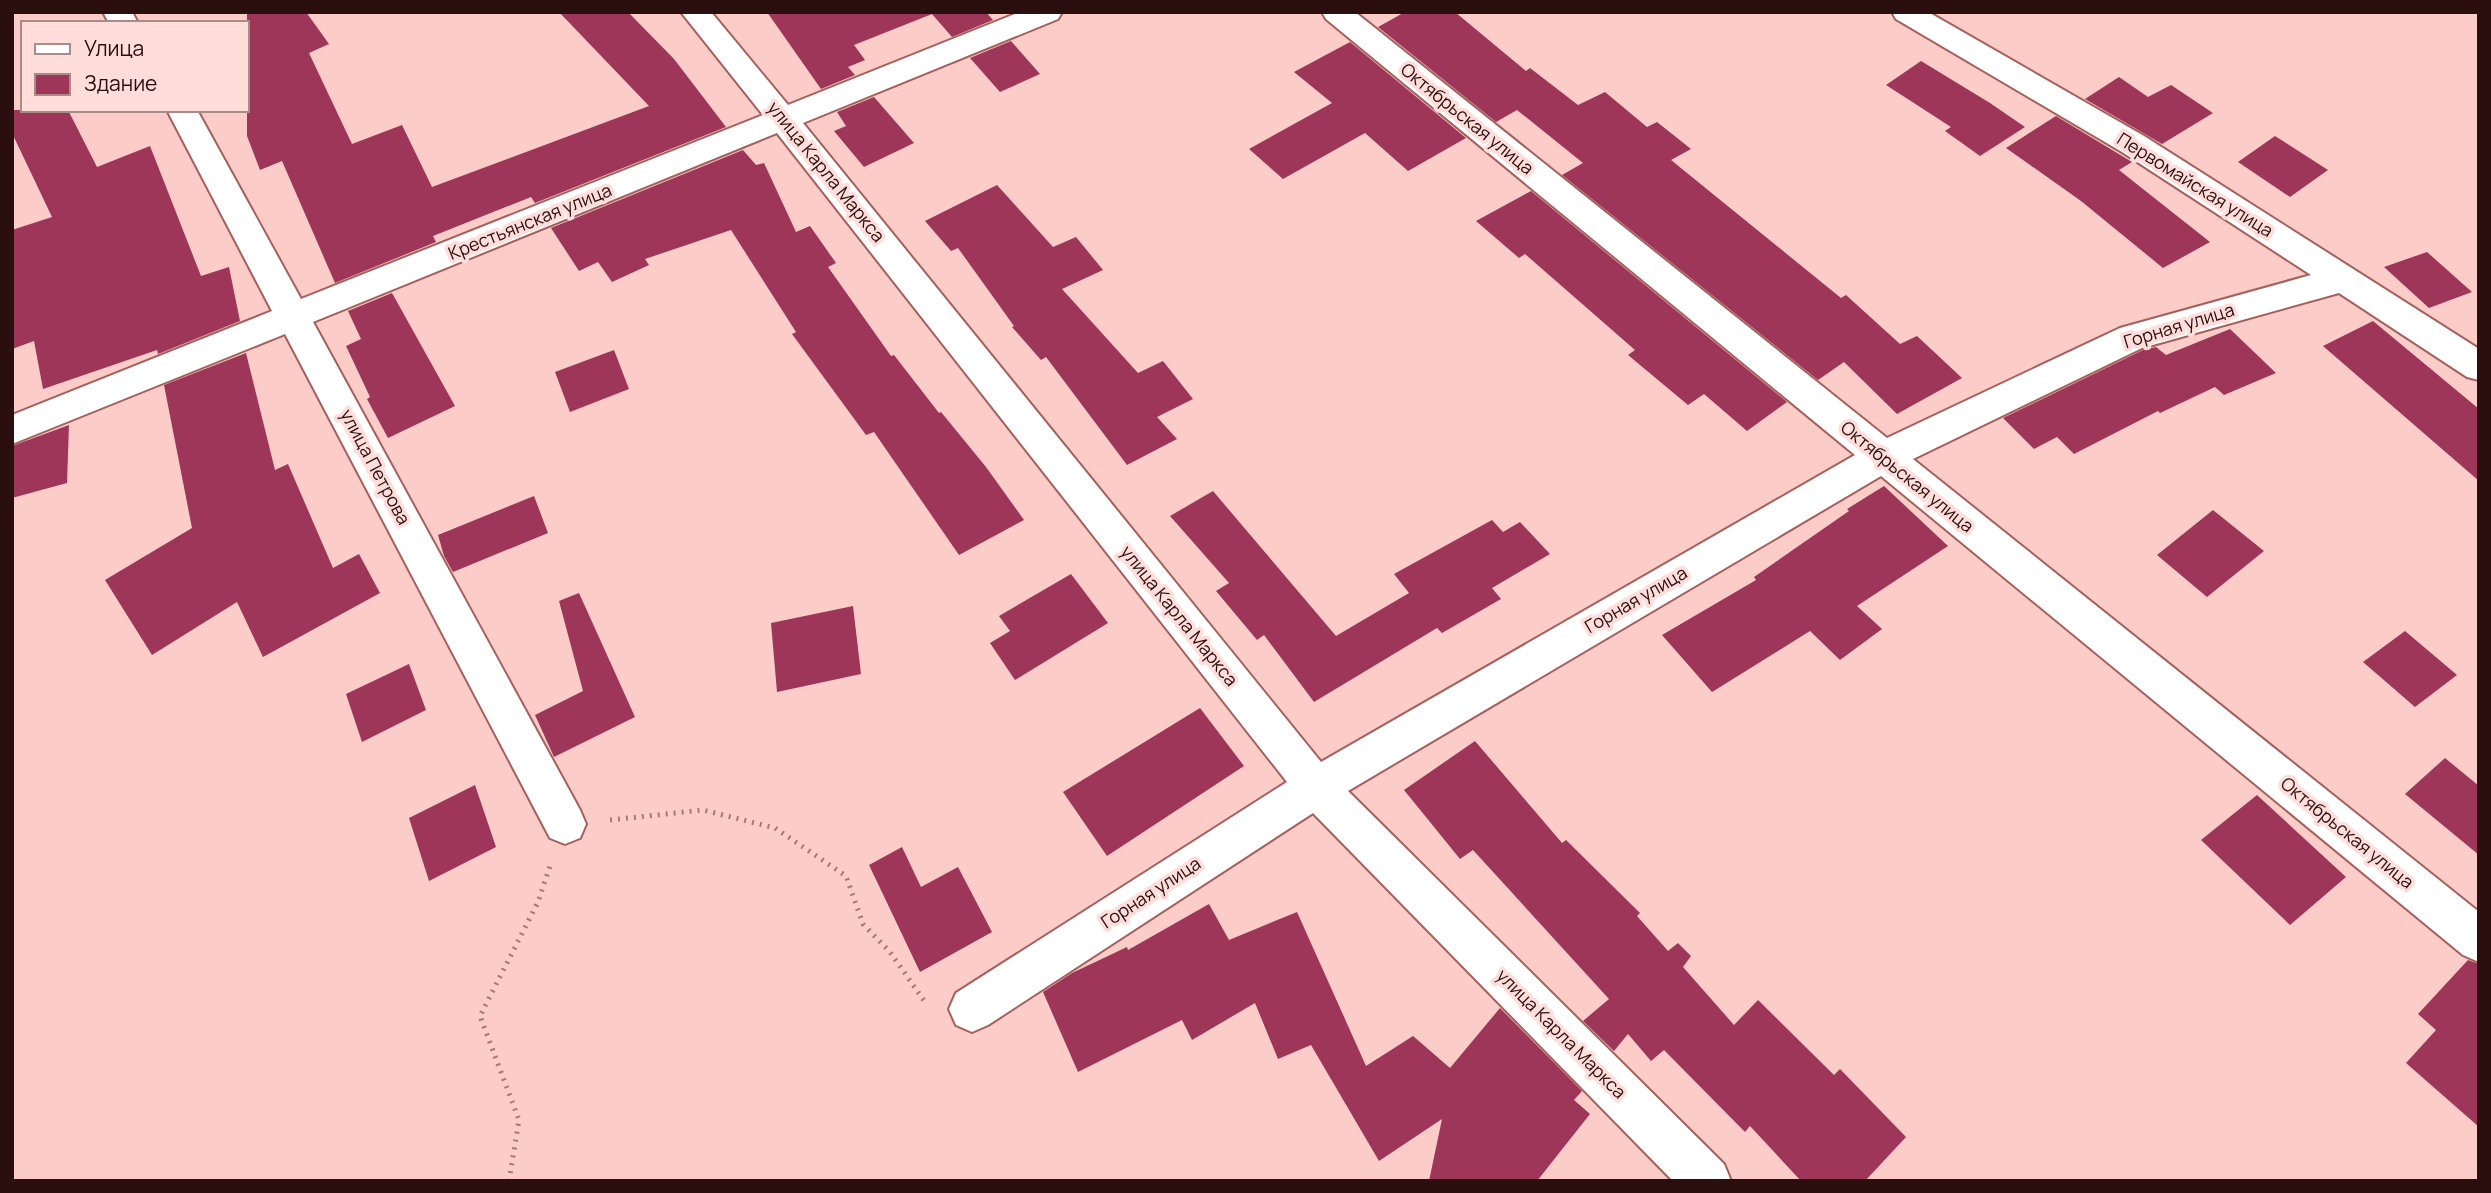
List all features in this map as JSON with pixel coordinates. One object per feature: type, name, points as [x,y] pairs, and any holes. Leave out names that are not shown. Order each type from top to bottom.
[{"type":"street","name":"улица Карла Маркса","points":[[695,12],[1316,787],[1707,1181]]},
{"type":"street","name":"Крестьянская улица","points":[[12,430],[1048,12]]},
{"type":"street","name":"Октябрьская улица","points":[[1336,12],[2479,940]]},
{"type":"street","name":"Первомайская улица","points":[[1906,12],[2133,144],[2475,361]]},
{"type":"street","name":"улица Петрова","points":[[183,112],[565,824]]},
{"type":"street","name":"Горная улица","points":[[972,1009],[1316,787],[1882,457],[2132,337],[2344,279]]},
{"type":"path","points":[[509,1181],[519,1120],[480,1016],[538,902],[565,824],[702,810],[775,828],[846,876],[863,924],[890,952],[933,1015],[972,1009]]},
{"type":"building","points":[[247,12],[306,12],[329,44],[309,53],[352,144],[402,125],[432,187],[649,106],[559,12],[628,12],[674,59],[726,127],[535,203],[531,197],[433,236],[436,242],[335,283],[282,161],[260,170],[247,136]]},
{"type":"building","points":[[767,12],[986,12],[993,20],[952,37],[932,14],[854,45],[865,60],[848,67],[855,75],[821,89]]},
{"type":"building","points":[[1405,12],[1455,12],[1526,71],[1530,68],[1578,105],[1605,92],[1647,127],[1657,122],[1691,149],[1671,160],[1841,298],[1846,295],[1900,344],[1917,336],[1962,378],[1897,414],[1844,362],[1818,380],[1562,175],[1583,163],[1517,110],[1496,122],[1378,27]]},
{"type":"building","points":[[1011,41],[1040,74],[1000,92],[970,58]]},
{"type":"building","points":[[1350,42],[1466,138],[1408,171],[1365,133],[1283,179],[1249,149],[1332,103],[1294,72]]},
{"type":"building","points":[[1921,61],[2025,127],[1980,156],[1945,131],[1951,127],[1886,85]]},
{"type":"building","points":[[2119,77],[2148,97],[2171,85],[2213,113],[2162,144],[2085,99]]},
{"type":"building","points":[[874,97],[914,143],[864,167],[834,131],[846,126],[837,112]]},
{"type":"building","points":[[12,110],[69,112],[97,167],[150,146],[201,276],[229,267],[240,321],[158,354],[157,350],[43,389],[34,341],[12,349],[12,230],[52,217],[12,133]]},
{"type":"building","points":[[2056,116],[2132,162],[2119,170],[2210,242],[2163,268],[2081,201],[2006,148]]},
{"type":"building","points":[[2275,136],[2328,170],[2290,197],[2238,162]]},
{"type":"building","points":[[743,150],[756,165],[764,163],[796,232],[810,226],[836,263],[828,267],[891,356],[894,355],[986,467],[1024,520],[959,555],[874,432],[866,435],[792,334],[796,332],[731,230],[645,259],[649,265],[612,282],[598,262],[579,271],[551,228]]},
{"type":"building","points":[[997,185],[1053,247],[1076,237],[1103,270],[1062,289],[1138,373],[1163,361],[1193,399],[1157,417],[1177,439],[1127,465],[1046,357],[1041,360],[1012,327],[1014,326],[958,248],[951,251],[925,221]]},
{"type":"building","points":[[1531,191],[1787,402],[1747,431],[1704,394],[1688,405],[1628,355],[1635,350],[1525,254],[1519,258],[1476,221]]},
{"type":"building","points":[[2427,252],[2472,292],[2429,308],[2384,267]]},
{"type":"building","points":[[392,293],[455,406],[388,438],[367,399],[370,397],[346,346],[361,339],[348,311]]},
{"type":"building","points":[[2373,321],[2479,409],[2479,481],[2323,346]]},
{"type":"building","points":[[2230,329],[2276,373],[2224,395],[2215,387],[2160,413],[2158,411],[2074,454],[2057,437],[2034,449],[2003,418],[2143,350],[2156,347],[2166,355]]},
{"type":"building","points":[[614,350],[629,389],[570,412],[555,372]]},
{"type":"building","points":[[246,353],[275,470],[288,464],[333,568],[359,554],[380,593],[263,657],[237,602],[152,655],[105,580],[192,528],[164,385]]},
{"type":"building","points":[[69,425],[67,483],[12,498],[12,446]]},
{"type":"building","points":[[1884,486],[1948,546],[1857,606],[1882,629],[1840,660],[1810,631],[1712,692],[1662,635],[1756,580],[1754,577],[1849,511],[1847,509]]},
{"type":"building","points":[[1213,491],[1336,636],[1409,593],[1394,574],[1492,520],[1503,532],[1520,522],[1550,554],[1492,588],[1501,599],[1442,633],[1437,628],[1314,702],[1264,635],[1257,640],[1216,591],[1229,583],[1170,516]]},
{"type":"building","points":[[534,496],[548,533],[453,572],[444,556],[438,535]]},
{"type":"building","points":[[2213,510],[2264,551],[2207,597],[2157,555]]},
{"type":"building","points":[[1071,574],[1108,623],[1015,680],[990,643],[1010,631],[999,616]]},
{"type":"building","points":[[579,593],[635,717],[554,757],[535,715],[583,691],[559,601]]},
{"type":"building","points":[[853,606],[861,674],[777,692],[771,623]]},
{"type":"building","points":[[2405,631],[2457,675],[2415,707],[2363,662]]},
{"type":"building","points":[[409,664],[426,710],[362,742],[346,694]]},
{"type":"building","points":[[1200,708],[1244,766],[1107,856],[1063,792]]},
{"type":"building","points":[[1475,741],[1562,843],[1566,840],[1640,913],[1637,916],[1668,951],[1678,943],[1691,956],[1683,967],[1734,1025],[1758,1000],[1834,1075],[1840,1069],[1906,1137],[1865,1181],[1801,1181],[1750,1126],[1745,1132],[1664,1050],[1651,1061],[1628,1034],[1614,1051],[1583,1021],[1609,999],[1473,850],[1460,859],[1404,790]]},
{"type":"building","points":[[2445,758],[2479,786],[2479,855],[2405,794]]},
{"type":"building","points":[[475,785],[496,847],[429,881],[409,818]]},
{"type":"building","points":[[2257,795],[2346,877],[2290,925],[2201,840]]},
{"type":"building","points":[[902,847],[921,887],[958,867],[992,932],[920,972],[869,865]]},
{"type":"building","points":[[1209,904],[1229,940],[1297,912],[1366,1066],[1413,1036],[1450,1068],[1500,1008],[1582,1091],[1574,1100],[1590,1114],[1537,1181],[1429,1181],[1442,1119],[1379,1161],[1311,1045],[1278,1059],[1255,1003],[1192,1040],[1182,1020],[1078,1072],[1043,992],[1072,973],[1127,947],[1128,950]]},
{"type":"building","points":[[2468,960],[2479,964],[2479,1127],[2406,1063],[2436,1030],[2418,1014]]}]
